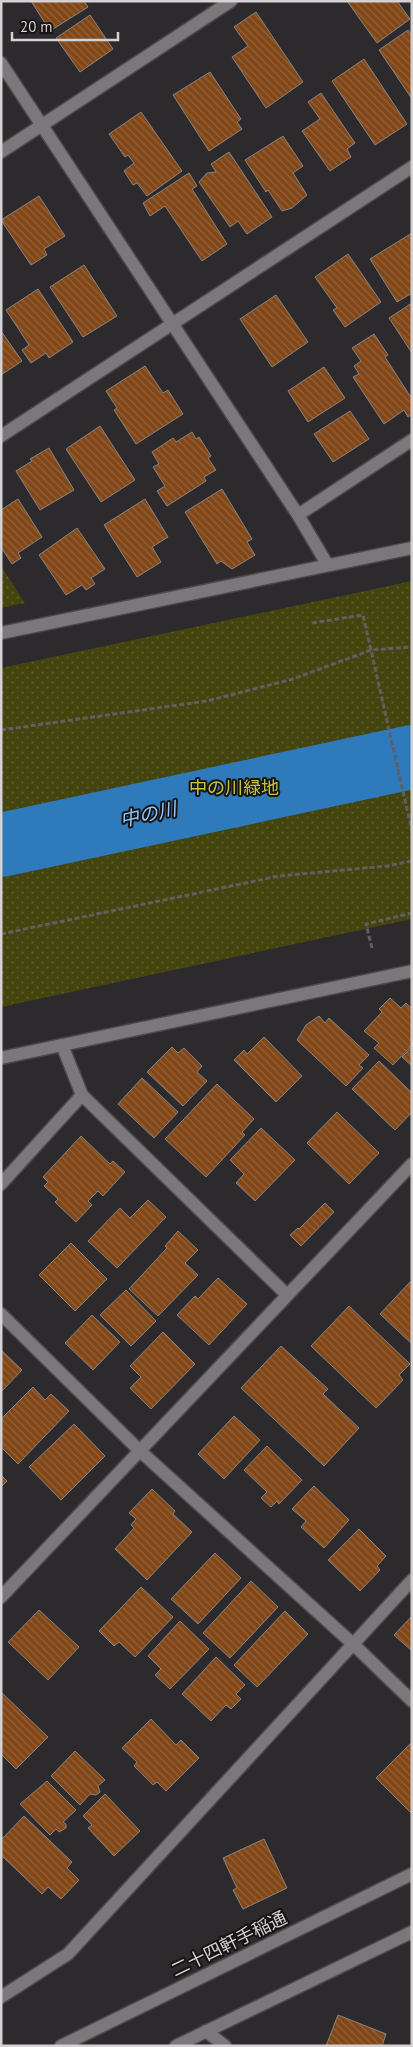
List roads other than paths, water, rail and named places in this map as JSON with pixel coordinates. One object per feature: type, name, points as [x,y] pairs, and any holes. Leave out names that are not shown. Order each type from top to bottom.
[{"type":"street","points":[[1,152],[231,1]]},
{"type":"street","points":[[1,63],[298,515],[327,564]]},
{"type":"street","points":[[1,436],[412,167]]},
{"type":"street","points":[[298,515],[412,440]]},
{"type":"street","points":[[1,633],[327,564],[412,548]]},
{"type":"street","points":[[1,1058],[412,971]]},
{"type":"street","points":[[62,1045],[82,1095],[287,1295]]},
{"type":"street","points":[[1,1184],[82,1095]]},
{"type":"street","points":[[1,1597],[412,1164]]},
{"type":"street","points":[[1,1314],[140,1451],[353,1644],[412,1701]]},
{"type":"street","points":[[1,1997],[68,1954],[412,1580]]},
{"type":"street","name":"二十四軒手稲通","points":[[61,2046],[412,1874]]},
{"type":"street","points":[[176,2046],[412,1932]]},
{"type":"street","points":[[206,2032],[225,2046]]},
{"type":"waterway","name":"中の川","points":[[1,845],[412,757]]},
{"type":"park label","name":"中の川緑地","points":[[234,788]]}]
